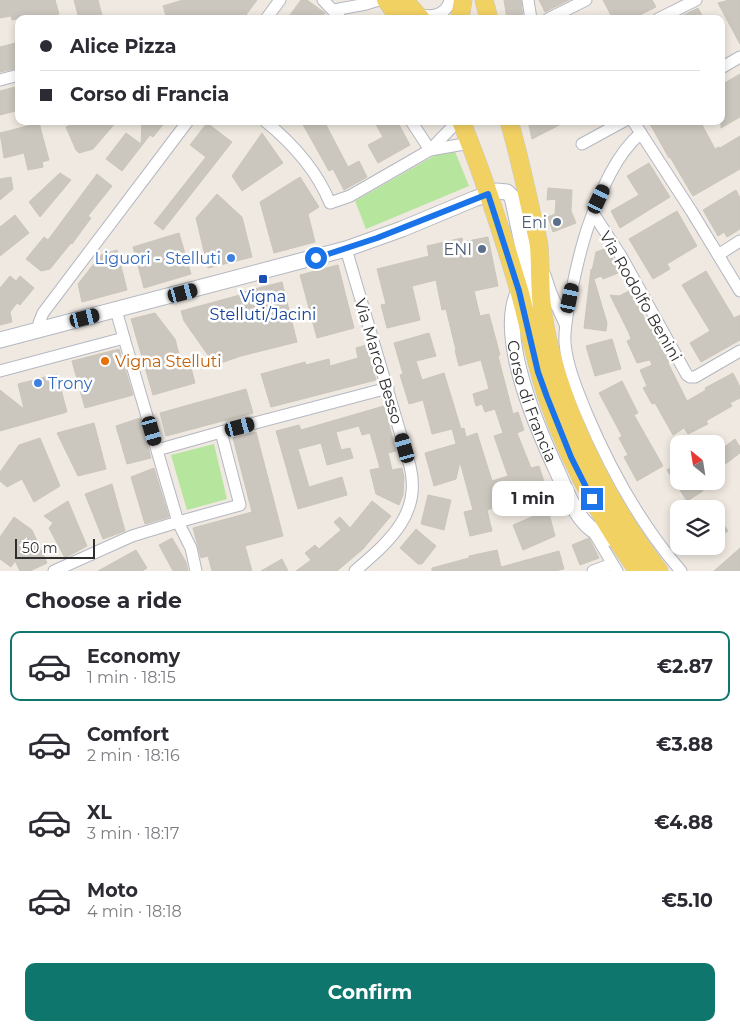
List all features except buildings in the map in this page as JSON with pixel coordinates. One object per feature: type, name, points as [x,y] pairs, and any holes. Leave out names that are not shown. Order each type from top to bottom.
[{"type":"main road","points":[[386,0],[410,12]]},
{"type":"main road","points":[[454,1],[459,15]]},
{"type":"main road","name":"Corso di Francia","points":[[461,125],[470,143],[488,194],[519,291],[538,372],[558,428],[583,482],[622,534],[652,567]]},
{"type":"main road","name":"Corso di Francia","points":[[510,125],[539,249],[543,314],[554,363],[572,414],[622,534]]},
{"type":"main road","points":[[0,340],[346,249],[488,194],[505,191],[512,197],[530,279],[543,314]]},
{"type":"main road","name":"Corso di Francia","points":[[519,291],[514,303],[512,324],[522,383],[536,423],[563,484],[580,516],[592,530]]},
{"type":"main road","points":[[592,530],[622,534]]},
{"type":"street","points":[[269,15],[280,0]]},
{"type":"street","points":[[323,0],[337,14],[379,0]]},
{"type":"street","points":[[528,0],[530,15]]},
{"type":"street","points":[[556,15],[586,0]]},
{"type":"street","points":[[666,15],[696,0]]},
{"type":"street","points":[[435,15],[443,11],[454,1]]},
{"type":"street","points":[[449,15],[454,1]]},
{"type":"street","points":[[725,66],[740,57]]},
{"type":"street","points":[[0,80],[15,76]]},
{"type":"street","points":[[38,330],[43,312],[185,125]]},
{"type":"street","points":[[270,125],[283,136],[303,159],[321,185],[330,203],[350,196],[430,150],[455,125]]},
{"type":"street","points":[[414,125],[430,150]]},
{"type":"street","points":[[582,144],[617,125]]},
{"type":"street","points":[[636,125],[740,291]]},
{"type":"street","points":[[565,324],[581,245],[593,213],[618,157],[628,144],[641,133]]},
{"type":"street","points":[[430,150],[470,143]]},
{"type":"street","name":"Via Rodolfo Benini","points":[[593,213],[621,256],[685,373],[690,377],[695,377],[740,351]]},
{"type":"street","points":[[718,255],[740,241]]},
{"type":"street","name":"Via Marco Besso","points":[[346,249],[388,388],[412,472],[413,483],[408,513],[397,530],[355,571]]},
{"type":"street","points":[[539,249],[551,293],[565,324]]},
{"type":"street","points":[[116,310],[178,522],[191,548],[196,571]]},
{"type":"street","name":"Corso di Francia","points":[[565,324],[566,349],[576,385],[599,443],[632,504],[652,567],[680,571]]},
{"type":"street","points":[[0,371],[124,338]]},
{"type":"street","points":[[157,450],[388,388]]},
{"type":"street","points":[[54,571],[132,536],[240,505],[221,432]]},
{"type":"street","points":[[593,571],[615,568],[616,550],[614,542],[622,534],[632,504]]},
{"type":"street","name":"Corso di Francia","points":[[592,530],[615,568]]},
{"type":"green space","points":[[454,149],[469,186],[366,229],[355,201],[441,152]]},
{"type":"green space","points":[[214,444],[227,499],[187,510],[171,455]]},
{"type":"place","name":"Eni","points":[[557,222]]},
{"type":"place","name":"ENI","points":[[482,249]]},
{"type":"place","name":"Liguori - Stelluti","points":[[231,258]]},
{"type":"place","name":"Vigna Stelluti/Jacini","points":[[263,279]]},
{"type":"place","name":"Vigna Stelluti","points":[[105,361]]},
{"type":"place","name":"Trony","points":[[38,383]]},
{"type":"route","points":[[316,258],[377,238],[488,194],[519,291],[538,372],[558,428],[592,499]]}]
